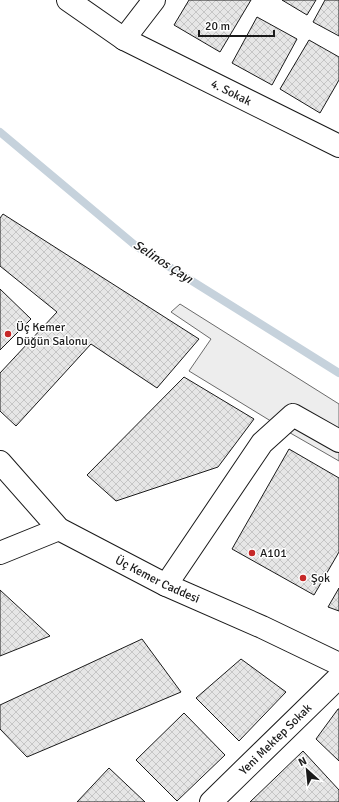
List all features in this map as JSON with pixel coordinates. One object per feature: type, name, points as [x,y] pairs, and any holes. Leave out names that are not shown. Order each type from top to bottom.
[{"type":"street","name":"4. Sokak","points":[[68,0],[124,39],[339,146]]},
{"type":"street","points":[[124,39],[154,0]]},
{"type":"street","points":[[166,585],[262,443],[293,415],[339,441]]},
{"type":"street","name":"Üç Kemer Caddesi","points":[[0,462],[59,529],[166,585],[262,627],[339,664]]},
{"type":"street","points":[[0,553],[59,529]]},
{"type":"street","name":"Yeni Mektep Sokak","points":[[211,802],[339,677]]},
{"type":"shaded area","points":[[180,304],[339,404],[339,461],[189,371],[211,339],[171,312]]},
{"type":"building","points":[[189,0],[251,0],[220,52],[174,25]]},
{"type":"building","points":[[282,0],[316,0],[307,15]]},
{"type":"building","points":[[325,0],[339,0],[339,36],[313,22]]},
{"type":"building","points":[[257,17],[297,39],[272,85],[232,63]]},
{"type":"building","points":[[309,40],[339,57],[339,80],[320,113],[280,89]]},
{"type":"building","points":[[3,214],[199,339],[157,388],[91,344],[16,426],[0,411],[0,373],[57,312],[0,266],[0,218]]},
{"type":"building","name":"Üç Kemer Düğün Salonu","points":[[0,289],[31,319],[0,350]]},
{"type":"building","points":[[184,377],[254,419],[218,467],[116,501],[87,475]]},
{"type":"building","points":[[289,449],[339,478],[339,552],[314,595],[232,549]]},
{"type":"building","points":[[339,588],[339,611],[328,607]]},
{"type":"building","points":[[0,590],[50,636],[0,656]]},
{"type":"building","points":[[142,639],[181,692],[27,757],[0,729],[0,705]]},
{"type":"building","points":[[241,659],[286,692],[239,741],[196,698]]},
{"type":"building","points":[[339,709],[339,761],[316,739]]},
{"type":"building","points":[[184,713],[225,755],[177,801],[136,760]]},
{"type":"building","points":[[303,751],[339,790],[339,802],[250,802]]},
{"type":"building","points":[[109,768],[145,802],[77,802]]},
{"type":"waterway","name":"Selinos Çayı","points":[[0,132],[136,246],[339,373]]},
{"type":"place","name":"Üç Kemer Düğün Salonu","points":[[8,334]]},
{"type":"place","name":"A101","points":[[252,553]]},
{"type":"place","name":"Şok","points":[[303,578]]}]
